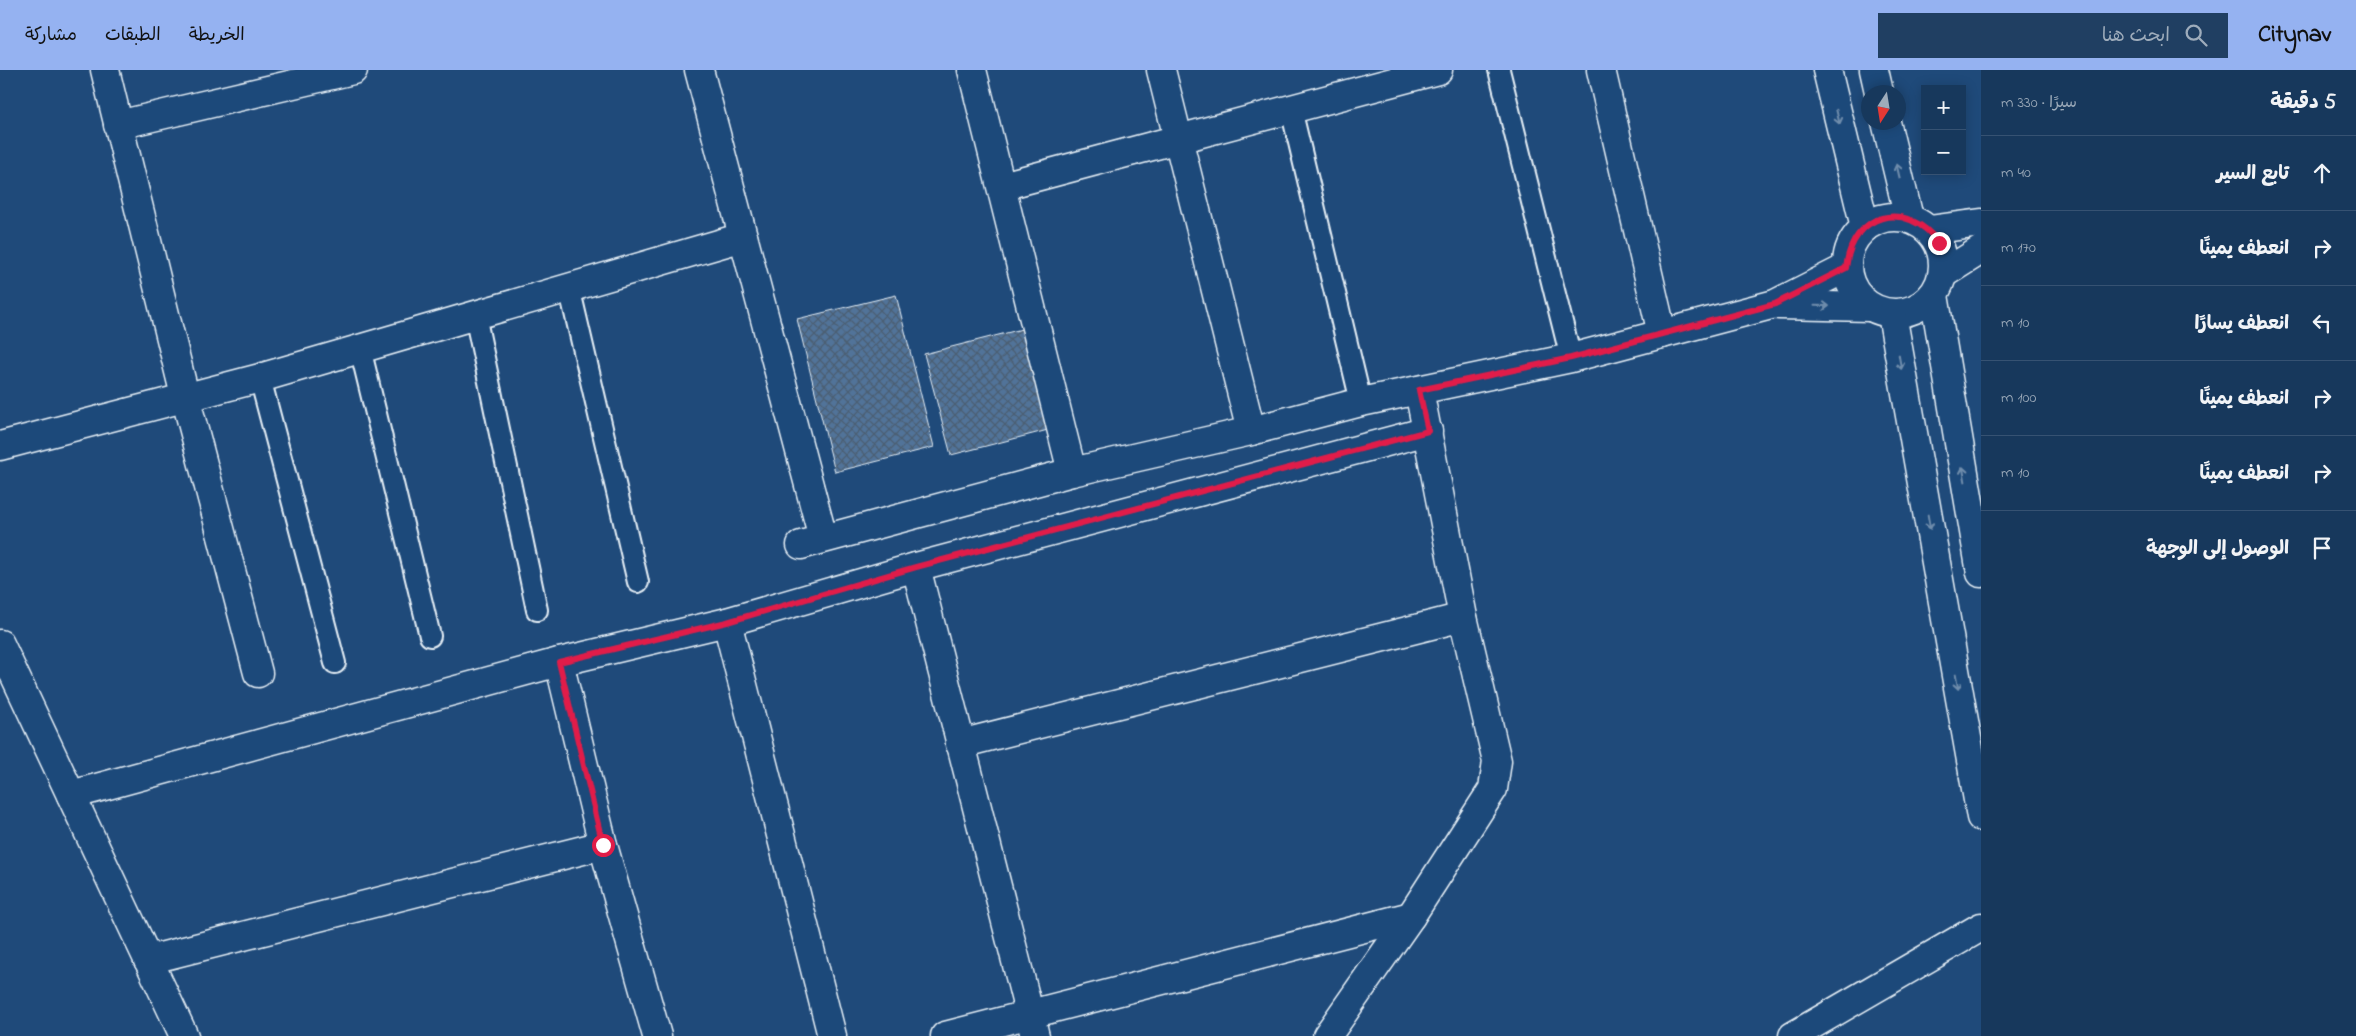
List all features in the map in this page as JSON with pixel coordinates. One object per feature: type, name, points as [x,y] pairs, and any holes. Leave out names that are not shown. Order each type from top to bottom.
[{"type":"street","points":[[105,70],[185,396],[258,673]]},
{"type":"street","points":[[118,124],[294,77],[352,70]]},
{"type":"street","points":[[699,70],[744,236],[812,541],[1072,472],[1361,402],[1571,358],[1662,334],[1775,304],[1846,268]]},
{"type":"street","points":[[972,70],[1072,472]]},
{"type":"street","points":[[1161,70],[1251,430]]},
{"type":"street","points":[[1002,186],[1438,70]]},
{"type":"street","points":[[1601,70],[1662,334]]},
{"type":"street","points":[[1827,70],[1865,227]]},
{"type":"street","points":[[1874,70],[1877,85]]},
{"type":"street","points":[[1889,130],[1919,224],[1939,243],[1943,258],[1938,284],[1981,573]]},
{"type":"street","points":[[1981,223],[1919,224],[1894,216],[1878,220],[1865,227],[1854,238],[1848,252],[1846,268],[1850,283],[1858,296],[1881,310],[1981,817]]},
{"type":"street","points":[[0,446],[185,396],[260,378],[744,236]]},
{"type":"street","points":[[1775,304],[1908,312],[1922,305],[1938,284],[1981,250]]},
{"type":"street","points":[[1327,1036],[1411,916],[1493,789],[1497,761],[1463,617],[1419,390]]},
{"type":"street","points":[[71,795],[559,662],[727,622],[916,567],[1428,431]]},
{"type":"street","points":[[916,567],[1032,1024]]},
{"type":"street","points":[[960,744],[1463,617]]},
{"type":"street","points":[[727,622],[832,1036]]},
{"type":"street","points":[[0,644],[184,1036]]},
{"type":"street","points":[[559,662],[603,845],[657,1036]]},
{"type":"street","points":[[148,960],[603,845]]},
{"type":"street","points":[[945,1036],[1032,1024],[1411,916]]},
{"type":"street","points":[[1793,1036],[1981,927]]},
{"type":"lane","points":[[1499,70],[1571,358]]},
{"type":"lane","points":[[1291,109],[1361,402]]},
{"type":"lane","points":[[568,287],[638,582]]},
{"type":"lane","points":[[475,315],[537,610]]},
{"type":"lane","points":[[360,348],[430,636]]},
{"type":"lane","points":[[260,378],[335,663]]},
{"type":"building","points":[[896,295],[934,447],[835,472],[797,319]]},
{"type":"building","points":[[1022,329],[1048,430],[951,455],[924,354]]},
{"type":"route","points":[[603,845],[559,662],[727,622],[916,567],[1428,431],[1419,390],[1571,358],[1775,304],[1846,268],[1848,252],[1854,238],[1865,227],[1878,220],[1894,216],[1909,218],[1929,230],[1939,243]]}]
